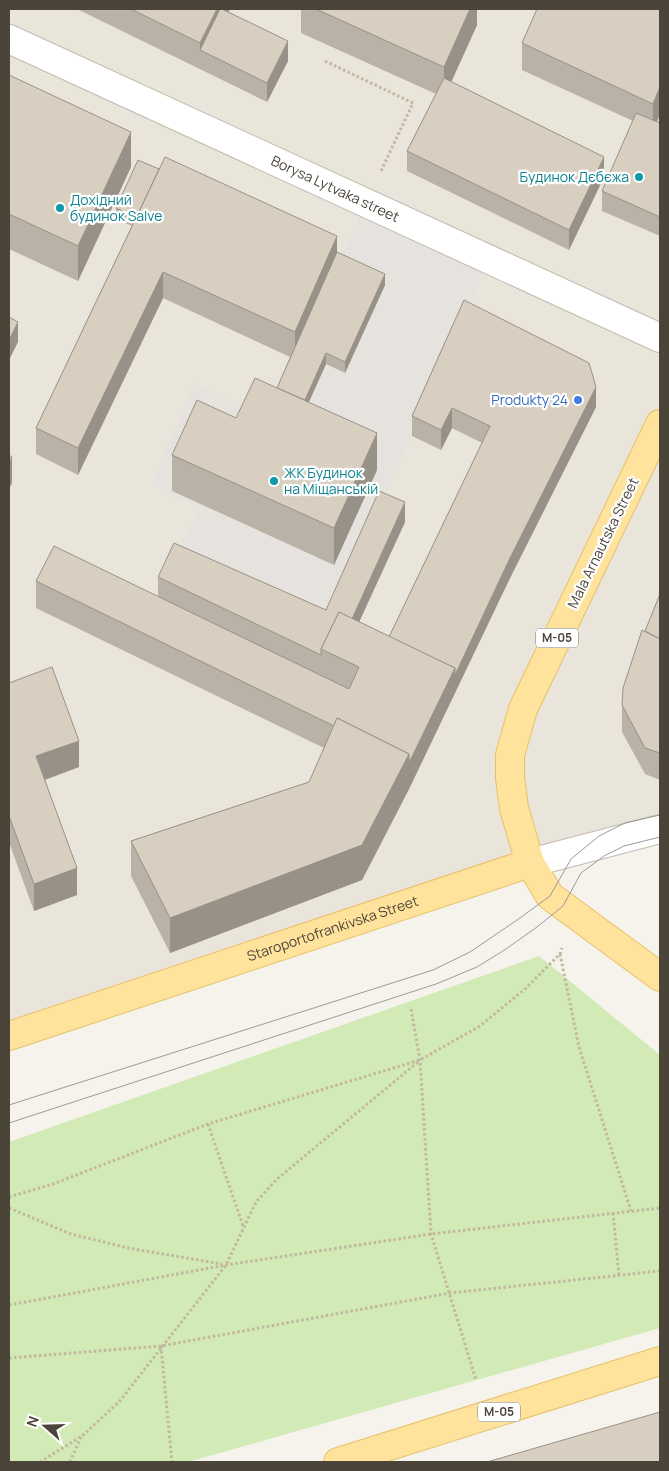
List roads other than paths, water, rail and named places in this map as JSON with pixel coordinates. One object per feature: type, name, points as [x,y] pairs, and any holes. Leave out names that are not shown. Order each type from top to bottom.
[{"type":"main road","name":"Mala Arnautska Street","points":[[530,863],[514,808],[510,778],[510,755],[523,709],[660,424]]},
{"type":"main road","name":"М-05","points":[[530,863],[550,896],[660,977]]},
{"type":"main road","name":"Staroportofrankivska Street","points":[[9,1036],[530,863]]},
{"type":"main road","name":"М-05","points":[[338,1462],[660,1361]]},
{"type":"street","name":"Borysa Lytvaka street","points":[[9,39],[660,338]]},
{"type":"street","name":"Staroportofrankivska Street","points":[[530,863],[660,829]]},
{"type":"tram line","points":[[9,1105],[433,970],[470,952],[550,896],[571,859],[599,836],[625,823],[660,815]]},
{"type":"tram line","points":[[9,1123],[436,984],[477,967],[506,949],[563,906],[581,873],[604,856],[624,846],[660,837]]},
{"type":"place","name":"Будинок Дєбєжа","points":[[639,177]]},
{"type":"place","name":"Дохідний будинок Salve","points":[[60,208]]},
{"type":"place","name":"Produkty 24","points":[[578,400]]},
{"type":"place","name":"ЖК Будинок на Міщанській","points":[[274,481]]}]
